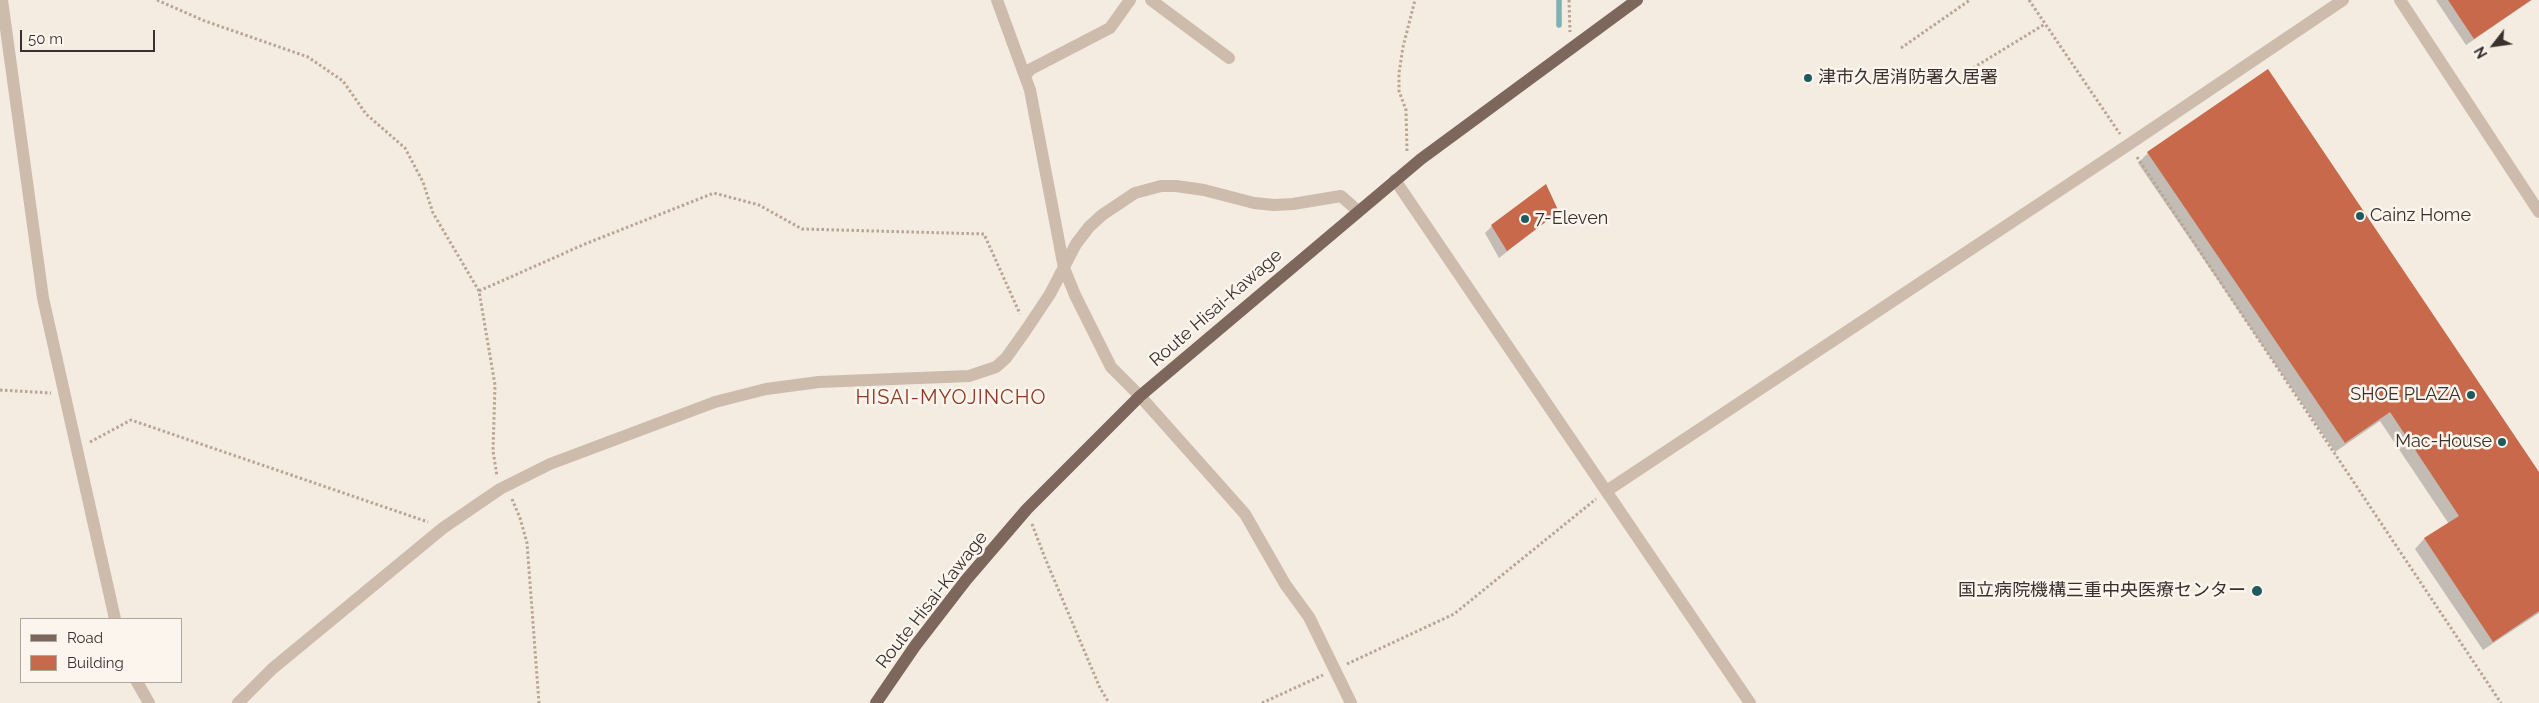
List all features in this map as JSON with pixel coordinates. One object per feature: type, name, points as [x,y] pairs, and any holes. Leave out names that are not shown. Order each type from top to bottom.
[{"type":"main road","name":"Route Hisai-Kawage","points":[[876,703],[915,646],[966,580],[1027,509],[1140,396],[1411,167],[1571,46],[1637,0]]},
{"type":"street","points":[[2,0],[43,298],[115,618]]},
{"type":"street","points":[[997,0],[1030,90],[1064,268],[1075,295],[1111,367],[1140,396],[1245,514],[1285,584],[1309,617],[1351,703]]},
{"type":"street","points":[[1024,75],[1031,69],[1110,28],[1130,0]]},
{"type":"street","points":[[1151,0],[1229,58]]},
{"type":"street","points":[[1608,490],[2343,0]]},
{"type":"street","points":[[2400,0],[2539,212]]},
{"type":"street","points":[[1395,180],[1608,490],[1750,703]]},
{"type":"street","points":[[238,703],[272,669],[443,528],[503,487],[550,464],[715,402],[766,389],[819,382],[945,378],[979,374],[996,366],[1006,358],[1026,330],[1064,268],[1076,244],[1102,215],[1135,193],[1161,186],[1204,190],[1254,203],[1274,205],[1293,204],[1341,196],[1358,211]]},
{"type":"street","points":[[138,683],[149,703]]},
{"type":"path","points":[[156,0],[205,21],[308,57],[343,81],[366,114],[405,148],[423,182],[433,213],[478,291],[495,385],[493,451],[503,487],[520,518],[527,544],[539,703]]},
{"type":"path","points":[[1411,167],[1406,146],[1406,110],[1399,91],[1398,73],[1415,0]]},
{"type":"path","points":[[1568,0],[1571,46]]},
{"type":"path","points":[[1901,48],[1970,0]]},
{"type":"path","points":[[2029,0],[2501,703]]},
{"type":"path","points":[[1973,68],[2045,24]]},
{"type":"path","points":[[478,291],[585,244],[714,193],[759,205],[802,229],[984,234],[1026,330]]},
{"type":"path","points":[[0,390],[64,394]]},
{"type":"path","points":[[77,452],[91,441],[131,420],[443,528]]},
{"type":"path","points":[[1262,703],[1454,614],[1608,490]]},
{"type":"path","points":[[1027,509],[1048,567],[1100,688],[1109,703]]},
{"type":"building","points":[[2448,0],[2531,0],[2474,39]]},
{"type":"building","points":[[2268,69],[2539,472],[2539,611],[2493,642],[2424,538],[2459,516],[2390,412],[2345,443],[2147,152]]},
{"type":"building","name":"7-Eleven","points":[[1546,184],[1559,212],[1507,251],[1491,225]]},
{"type":"waterway","points":[[1559,0],[1559,25]]},
{"type":"place","name":"津市久居消防署久居署","points":[[1808,78]]},
{"type":"place","name":"Cainz Home","points":[[2360,216]]},
{"type":"place","name":"7-Eleven","points":[[1525,219]]},
{"type":"place","name":"SHOE PLAZA","points":[[2471,395]]},
{"type":"place","name":"Mac-House","points":[[2502,442]]},
{"type":"place","name":"国立病院機構三重中央医療センター","points":[[2257,591]]},
{"type":"district","name":"HISAI-MYOJINCHO","points":[[951,398]]}]
